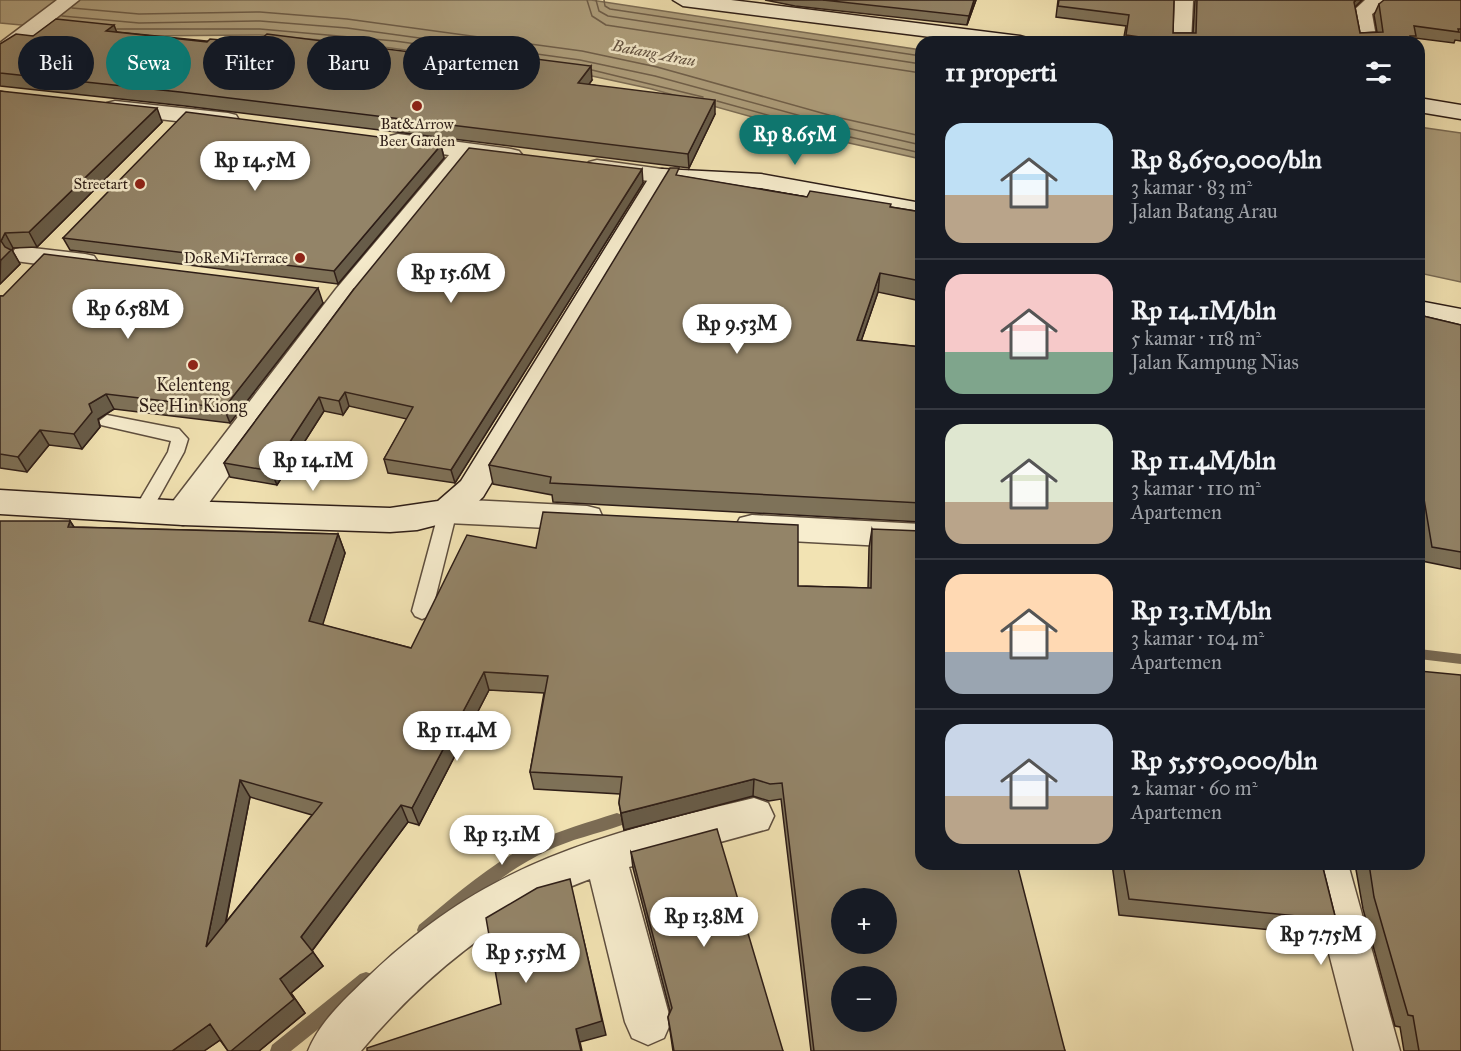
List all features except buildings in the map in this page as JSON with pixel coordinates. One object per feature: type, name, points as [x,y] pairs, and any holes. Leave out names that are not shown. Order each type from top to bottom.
[{"type":"street","points":[[0,53],[14,37],[69,0]]},
{"type":"street","points":[[683,0],[972,36]]},
{"type":"street","points":[[1181,36],[1183,1]]},
{"type":"street","points":[[1366,36],[1362,12],[1366,6],[1385,2],[1461,1]]},
{"type":"street","points":[[92,105],[255,124]]},
{"type":"street","points":[[1425,106],[1461,112]]},
{"type":"street","points":[[160,140],[184,115]]},
{"type":"street","points":[[371,138],[534,159]]},
{"type":"street","points":[[183,513],[334,294],[465,150]]},
{"type":"street","points":[[569,164],[662,176],[761,181],[915,209]]},
{"type":"street","points":[[448,511],[472,489],[662,176]]},
{"type":"street","points":[[70,232],[30,264],[115,266]]},
{"type":"street","points":[[1425,310],[1461,318]]},
{"type":"street","points":[[0,502],[183,513],[390,520],[417,518],[448,511],[614,519]]},
{"type":"street","points":[[720,525],[915,536]]},
{"type":"street","points":[[330,1051],[388,988],[457,932],[534,883],[605,855],[753,816]]},
{"type":"street","points":[[605,855],[648,1022]]},
{"type":"street","points":[[1329,870],[1377,1051]]},
{"type":"lane","points":[[107,421],[173,433],[180,439],[176,452],[143,510]]},
{"type":"lane","points":[[422,611],[448,511]]},
{"type":"water","name":"Batang Arau","points":[[0,0],[591,0],[915,49],[915,158],[831,139],[652,89],[578,73],[540,68],[540,36],[403,36],[403,50],[391,48],[391,36],[307,36],[307,39],[295,36],[260,35],[138,36],[0,23]]},
{"type":"water","points":[[1425,128],[1461,133],[1461,282],[1425,274]]},
{"type":"waterway","points":[[1425,655],[1461,659]]},
{"type":"waterway","points":[[425,930],[476,888],[530,852],[562,838],[617,820]]},
{"type":"waterway","points":[[278,1051],[366,980]]},
{"type":"place","name":"Bat&Arrow Beer Garden","points":[[417,106]]},
{"type":"place","name":"Streetart","points":[[140,184]]},
{"type":"place","name":"DoReMi Terrace","points":[[300,258]]},
{"type":"place","name":"Kelenteng See Hin Kiong","points":[[193,365]]}]
